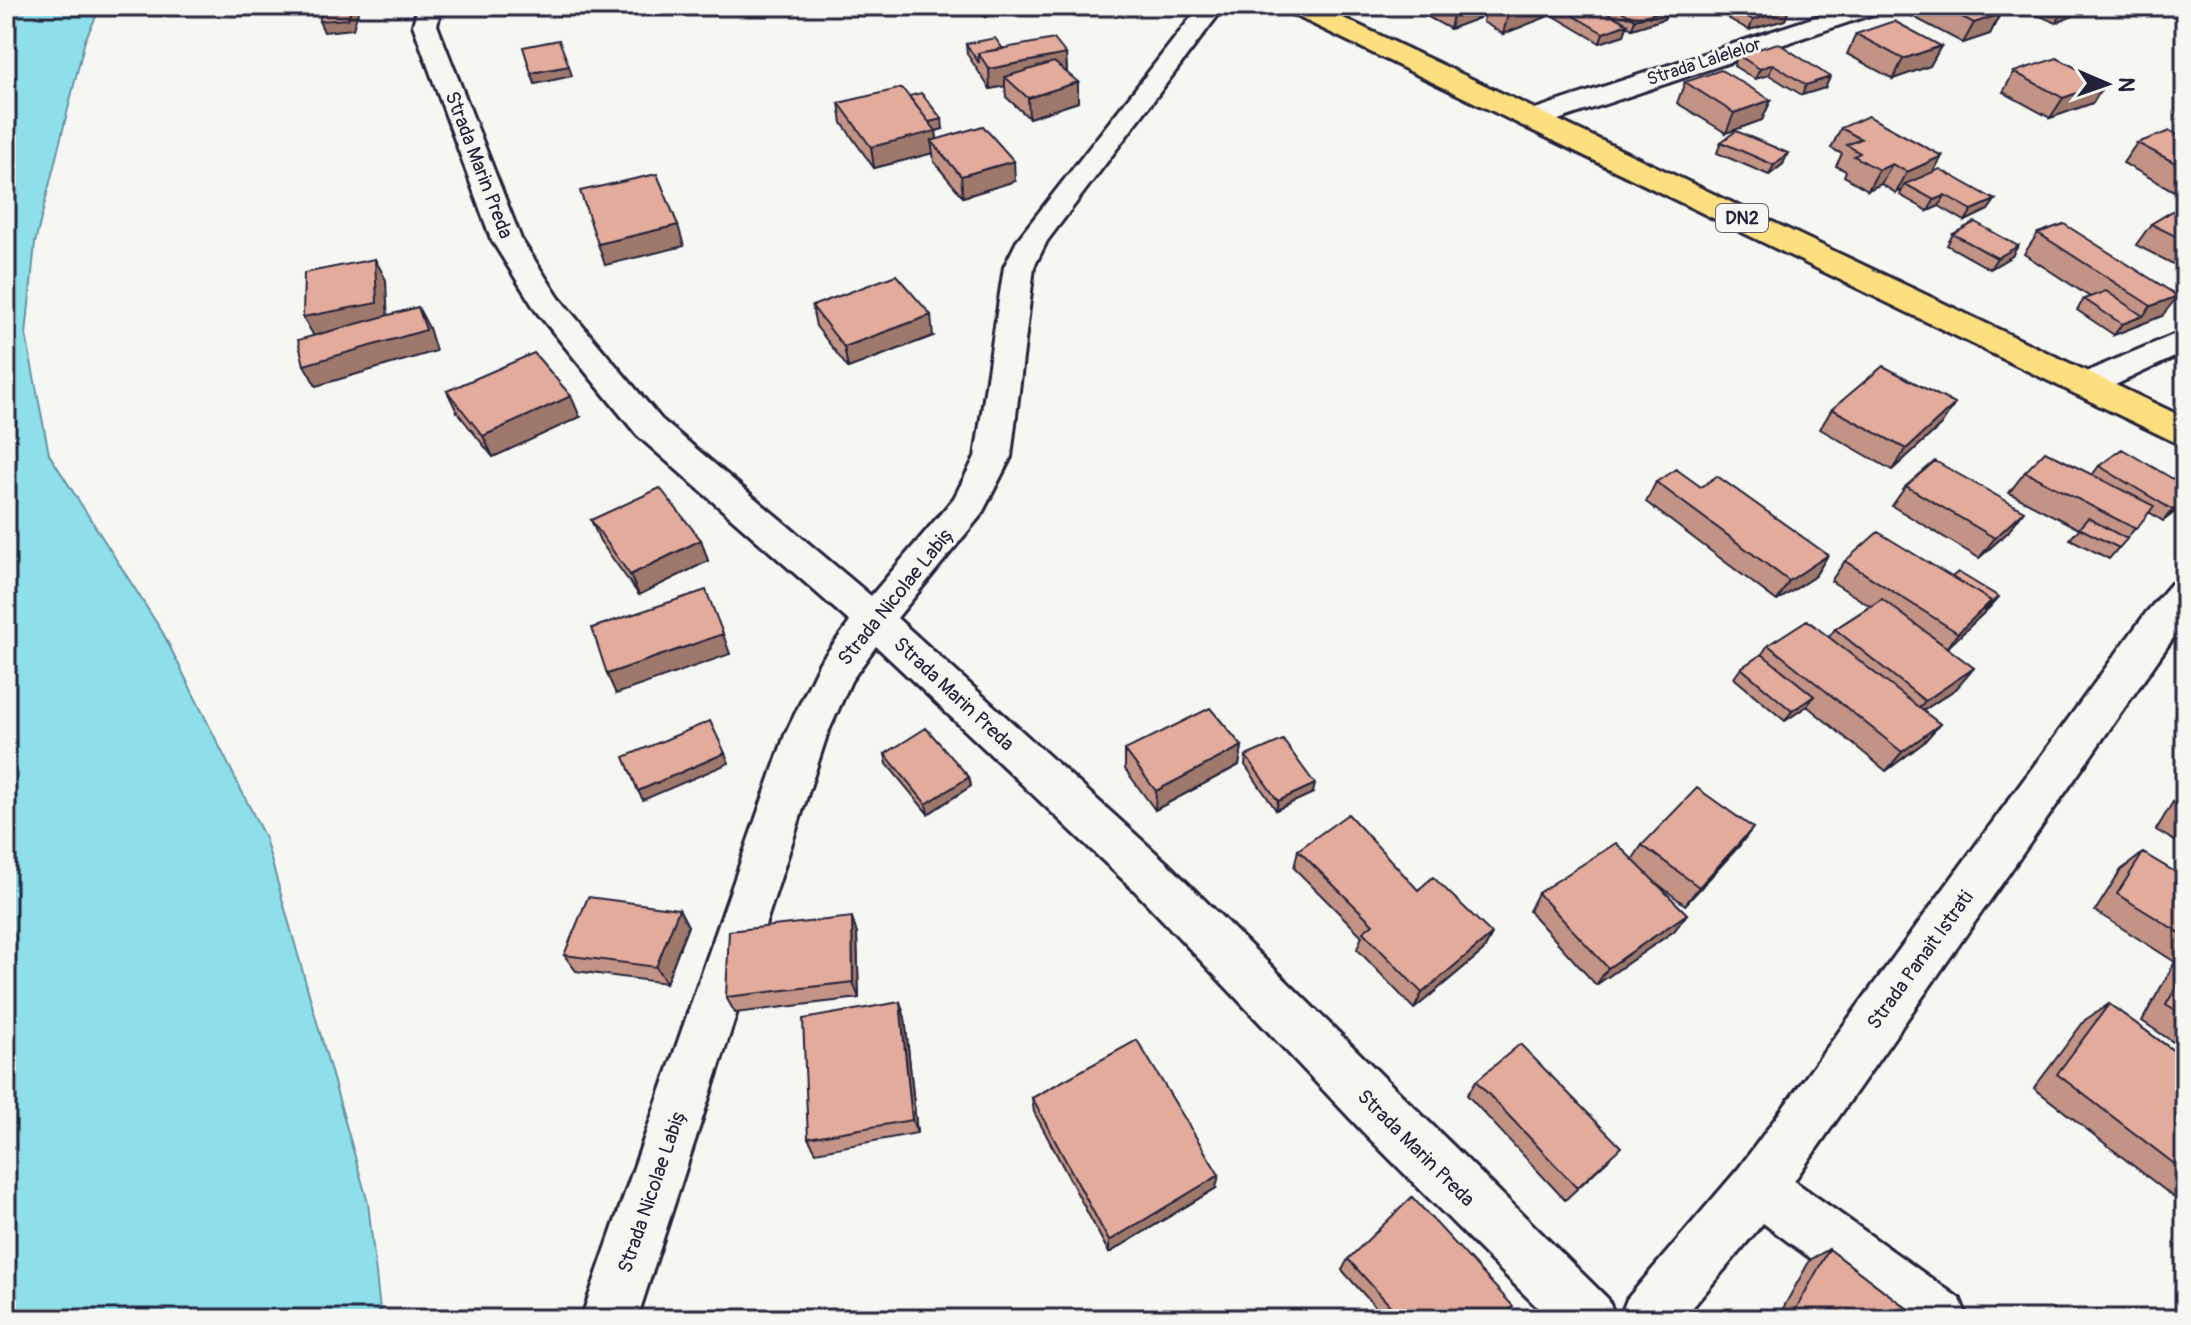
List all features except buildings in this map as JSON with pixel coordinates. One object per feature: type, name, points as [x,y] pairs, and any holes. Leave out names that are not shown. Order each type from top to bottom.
[{"type":"highway","name":"DN2","points":[[1297,6],[1536,118],[2185,434]]},
{"type":"street","name":"Strada Marin Preda","points":[[430,6],[425,25],[506,239],[547,304],[649,427],[873,620],[1151,877],[1382,1115],[1588,1319]]},
{"type":"street","name":"Strada Nicolae Labiș","points":[[609,1319],[806,735],[834,673],[873,620],[968,506],[993,457],[1019,267],[1033,239],[1213,6]]},
{"type":"street","name":"Strada Lalelelor","points":[[1536,118],[1873,6]]},
{"type":"street","points":[[2086,385],[2185,340]]},
{"type":"street","name":"Strada Panait Istrati","points":[[1647,1319],[1758,1187],[2160,624],[2185,594]]},
{"type":"street","points":[[1758,1187],[1940,1319]]},
{"type":"water","points":[[6,6],[101,6],[85,40],[35,243],[26,335],[49,454],[163,633],[265,838],[368,1203],[381,1319],[6,1319]]}]
